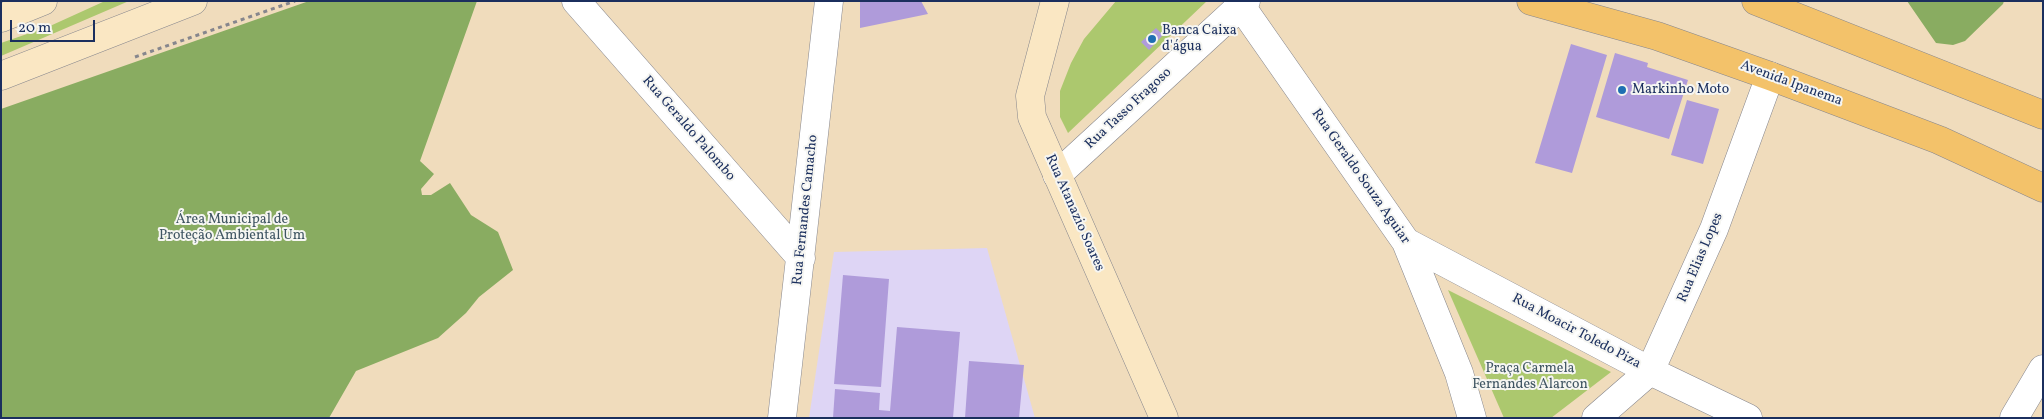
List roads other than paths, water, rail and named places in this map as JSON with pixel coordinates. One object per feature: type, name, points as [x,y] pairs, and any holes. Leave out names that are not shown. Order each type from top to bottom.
[{"type":"main road","points":[[1,18],[43,1]]},
{"type":"main road","points":[[1,76],[193,1]]},
{"type":"main road","name":"Rua Atanazio Soares","points":[[1055,1],[1030,96],[1032,116],[1164,418]]},
{"type":"main road","name":"Avenida Ipanema","points":[[1531,1],[1657,36],[1770,76],[1939,140],[2043,188]]},
{"type":"main road","points":[[1573,1],[1657,36]]},
{"type":"main road","points":[[1758,3],[2043,115]]},
{"type":"street","name":"Rua Geraldo Palombo","points":[[576,1],[800,258]]},
{"type":"street","name":"Rua Fernandes Camacho","points":[[782,418],[829,1]]},
{"type":"street","name":"Rua Tasso Fragoso","points":[[1057,176],[1243,4]]},
{"type":"street","name":"Rua Geraldo Souza Aguiar","points":[[1243,4],[1406,242],[1459,373],[1472,418]]},
{"type":"street","name":"Rua Elias Lopes","points":[[1596,418],[1650,371],[1714,230],[1770,76]]},
{"type":"street","name":"Rua Moacir Toledo Piza","points":[[1406,242],[1650,371],[1748,418]]},
{"type":"street","points":[[2014,418],[2043,369]]},
{"type":"place","name":"Banca Caixa d'água","points":[[1152,39]]},
{"type":"place","name":"Markinho Moto","points":[[1622,90]]},
{"type":"park label","name":"Área Municipal de Proteção Ambiental Um","points":[[232,228]]},
{"type":"park label","name":"Praça Carmela Fernandes Alarcon","points":[[1530,378]]}]
